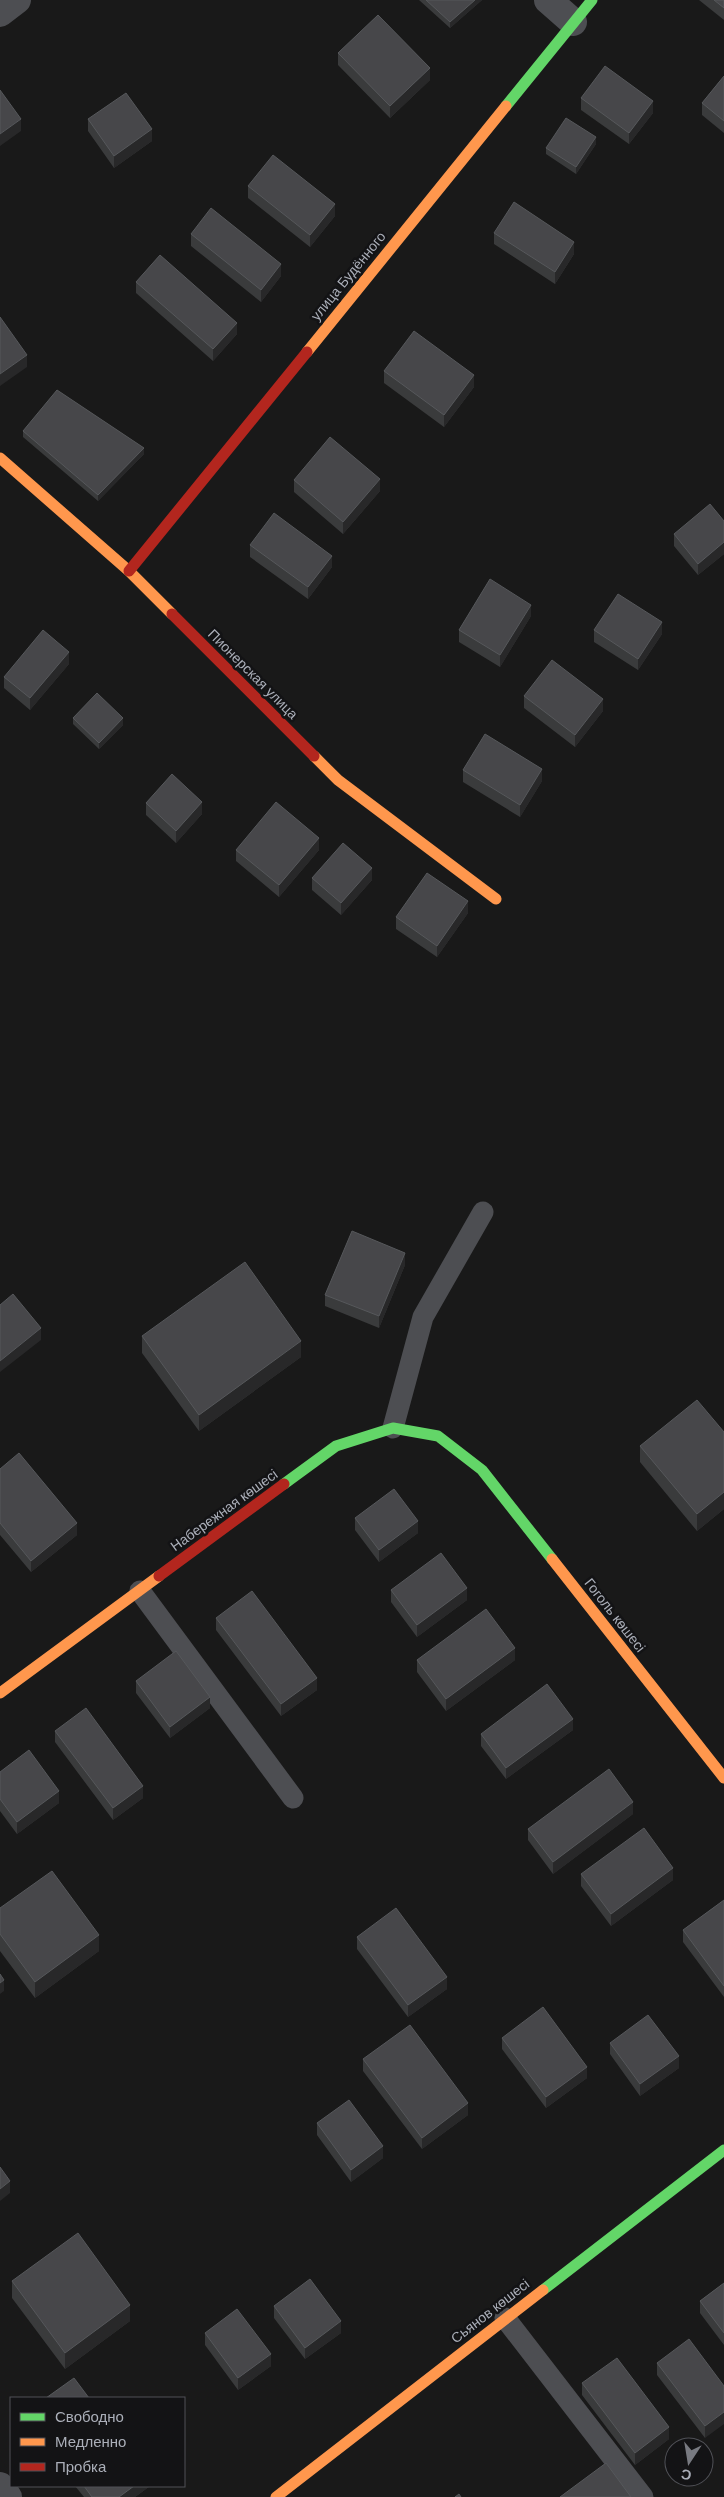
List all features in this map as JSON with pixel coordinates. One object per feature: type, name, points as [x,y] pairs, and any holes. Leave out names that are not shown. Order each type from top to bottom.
[{"type":"street","points":[[0,13],[17,0]]},
{"type":"street","points":[[548,0],[573,22]]},
{"type":"street","name":"улица Будённого","points":[[129,571],[592,0]]},
{"type":"street","name":"Пионерская улица","points":[[0,458],[129,571],[338,780],[496,899]]},
{"type":"street","name":"Набережная көшесі","points":[[0,1693],[336,1446],[393,1428],[438,1436],[482,1470]]},
{"type":"street","name":"Гоголь көшесі","points":[[482,1470],[724,1778]]},
{"type":"street","name":"Сьянов көшесі","points":[[276,2497],[724,2150]]},
{"type":"street","points":[[0,2486],[8,2497]]},
{"type":"lane","points":[[393,1428],[423,1317],[484,1212]]},
{"type":"lane","points":[[140,1590],[293,1798]]},
{"type":"lane","points":[[505,2318],[643,2497]]},
{"type":"building","points":[[426,0],[475,0],[450,22]]},
{"type":"building","points":[[714,0],[724,0],[724,8]]},
{"type":"building","points":[[378,15],[430,68],[390,106],[338,53]]},
{"type":"building","points":[[605,66],[653,101],[629,133],[581,98]]},
{"type":"building","points":[[724,76],[724,121],[702,103]]},
{"type":"building","points":[[0,90],[21,119],[0,134]]},
{"type":"building","points":[[126,93],[152,129],[114,156],[88,119]]},
{"type":"building","points":[[566,118],[596,137],[576,167],[546,148]]},
{"type":"building","points":[[273,155],[335,204],[310,235],[248,186]]},
{"type":"building","points":[[514,202],[574,242],[555,272],[494,233]]},
{"type":"building","points":[[211,208],[281,264],[261,290],[191,234]]},
{"type":"building","points":[[160,255],[237,323],[213,349],[136,282]]},
{"type":"building","points":[[0,317],[27,355],[0,374]]},
{"type":"building","points":[[414,331],[474,375],[444,415],[384,371]]},
{"type":"building","points":[[57,390],[144,448],[98,495],[23,431]]},
{"type":"building","points":[[330,437],[380,479],[343,522],[294,480]]},
{"type":"building","points":[[710,504],[724,521],[724,542],[698,564],[674,534]]},
{"type":"building","points":[[274,513],[332,556],[308,587],[250,545]]},
{"type":"building","points":[[490,579],[531,605],[500,655],[459,630]]},
{"type":"building","points":[[618,594],[662,622],[638,659],[594,630]]},
{"type":"building","points":[[43,630],[69,652],[30,698],[4,677]]},
{"type":"building","points":[[552,660],[603,699],[575,735],[524,696]]},
{"type":"building","points":[[97,693],[123,718],[99,743],[73,718]]},
{"type":"building","points":[[485,734],[542,769],[520,805],[463,770]]},
{"type":"building","points":[[172,774],[202,802],[176,831],[146,803]]},
{"type":"building","points":[[276,802],[319,838],[279,885],[236,850]]},
{"type":"building","points":[[343,843],[372,868],[341,903],[312,878]]},
{"type":"building","points":[[427,873],[468,901],[437,946],[396,917]]},
{"type":"building","points":[[352,1231],[405,1253],[379,1316],[325,1295]]},
{"type":"building","points":[[245,1262],[301,1341],[199,1415],[142,1336]]},
{"type":"building","points":[[13,1294],[41,1328],[0,1361],[0,1305]]},
{"type":"building","points":[[697,1400],[724,1432],[724,1492],[697,1514],[640,1446]]},
{"type":"building","points":[[19,1453],[77,1523],[31,1561],[0,1523],[0,1469]]},
{"type":"building","points":[[394,1489],[418,1521],[379,1550],[355,1518]]},
{"type":"building","points":[[441,1553],[467,1588],[417,1625],[391,1590]]},
{"type":"building","points":[[252,1591],[317,1678],[281,1704],[216,1618]]},
{"type":"building","points":[[486,1609],[515,1648],[446,1699],[417,1660]]},
{"type":"building","points":[[176,1651],[210,1697],[170,1727],[136,1681]]},
{"type":"building","points":[[547,1684],[573,1719],[506,1768],[481,1734]]},
{"type":"building","points":[[86,1708],[143,1786],[113,1808],[55,1731]]},
{"type":"building","points":[[29,1750],[59,1791],[17,1822],[0,1799],[0,1772]]},
{"type":"building","points":[[609,1769],[633,1802],[553,1862],[528,1829]]},
{"type":"building","points":[[644,1828],[673,1868],[611,1914],[581,1874]]},
{"type":"building","points":[[52,1871],[99,1935],[35,1982],[0,1934],[0,1908]]},
{"type":"building","points":[[724,1900],[724,1986],[683,1930]]},
{"type":"building","points":[[396,1908],[447,1977],[408,2005],[357,1937]]},
{"type":"building","points":[[0,1974],[4,1980],[0,1983]]},
{"type":"building","points":[[543,2007],[587,2067],[546,2097],[502,2038]]},
{"type":"building","points":[[648,2015],[679,2056],[640,2084],[610,2043]]},
{"type":"building","points":[[410,2025],[468,2103],[422,2138],[363,2059]]},
{"type":"building","points":[[349,2100],[383,2146],[351,2170],[317,2123]]},
{"type":"building","points":[[0,2167],[10,2181],[0,2189]]},
{"type":"building","points":[[78,2233],[130,2305],[65,2353],[12,2281]]},
{"type":"building","points":[[310,2279],[341,2321],[305,2348],[274,2306]]},
{"type":"building","points":[[724,2283],[724,2333],[700,2301]]},
{"type":"building","points":[[237,2309],[271,2354],[238,2378],[205,2333]]},
{"type":"building","points":[[689,2339],[724,2386],[724,2412],[705,2426],[657,2363]]},
{"type":"building","points":[[617,2358],[669,2427],[635,2453],[582,2383]]},
{"type":"building","points":[[74,2378],[88,2397],[47,2397]]},
{"type":"building","points":[[606,2463],[631,2497],[560,2497]]},
{"type":"building","points":[[85,2487],[133,2487],[119,2497],[92,2497]]},
{"type":"traffic: fast","points":[[506,106],[592,0]]},
{"type":"traffic: fast","points":[[284,1484],[336,1446],[393,1428],[438,1436],[482,1470],[552,1559]]},
{"type":"traffic: fast","points":[[543,2290],[724,2150]]},
{"type":"traffic: slow","points":[[307,352],[506,106]]},
{"type":"traffic: slow","points":[[0,458],[129,571],[172,614]]},
{"type":"traffic: slow","points":[[314,756],[338,780],[496,899]]},
{"type":"traffic: slow","points":[[552,1559],[724,1778]]},
{"type":"traffic: slow","points":[[0,1693],[159,1576]]},
{"type":"traffic: slow","points":[[276,2497],[543,2290]]},
{"type":"traffic: jam","points":[[129,571],[307,352]]},
{"type":"traffic: jam","points":[[172,614],[314,756]]},
{"type":"traffic: jam","points":[[159,1576],[284,1484]]}]
